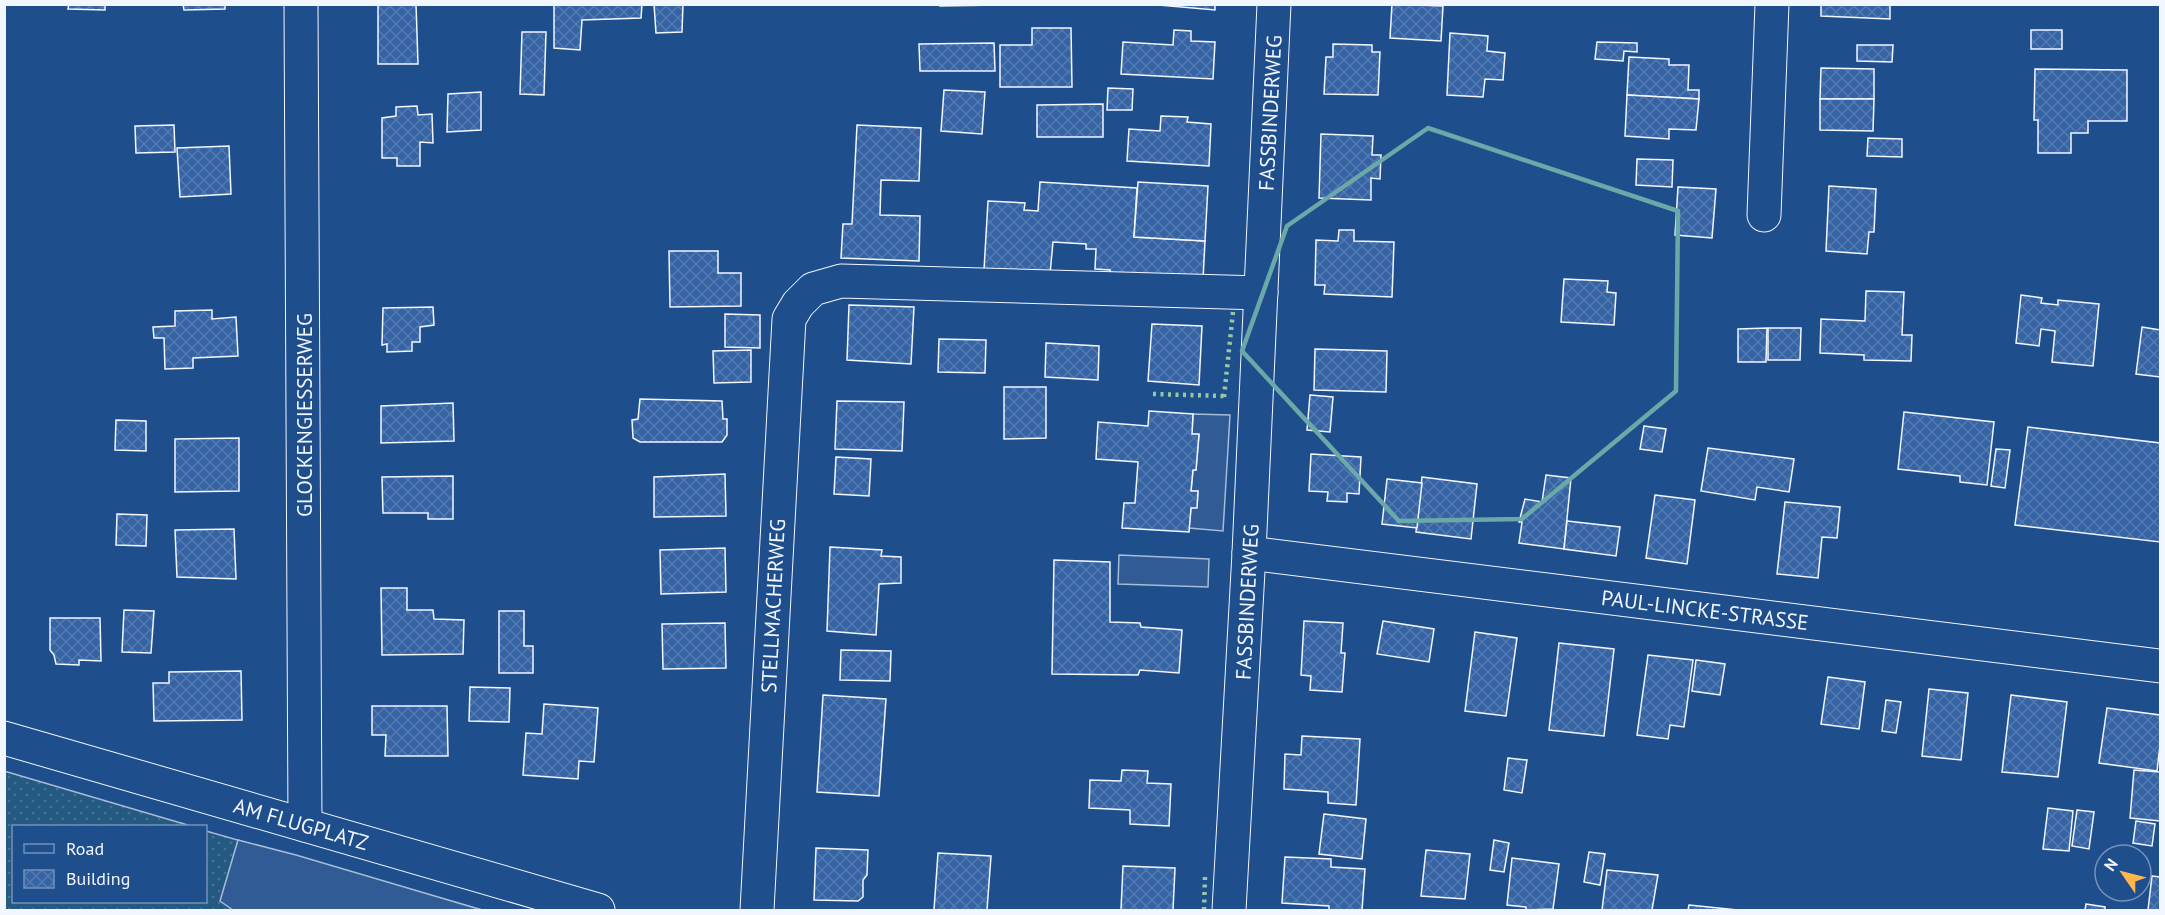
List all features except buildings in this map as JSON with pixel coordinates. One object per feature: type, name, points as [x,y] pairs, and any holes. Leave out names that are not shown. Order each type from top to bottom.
[{"type":"street","name":"GLOCKENGIESSERWEG","points":[[301,4],[305,825]]},
{"type":"street","name":"FASSBINDERWEG","points":[[1229,910],[1249,553],[1274,4]]},
{"type":"street","points":[[1764,215],[1772,4]]},
{"type":"street","name":"STELLMACHERWEG","points":[[757,910],[789,319],[798,304],[813,289],[841,281],[1261,293]]},
{"type":"street","name":"PAUL-LINCKE-STRASSE","points":[[1249,553],[2160,666]]},
{"type":"street","name":"AM FLUGPLATZ","points":[[4,738],[598,910]]},
{"type":"highlighted area","points":[[1428,128],[1678,211],[1676,391],[1522,519],[1399,521],[1242,351],[1287,226]]},
{"type":"shaded area","points":[[1193,414],[1230,415],[1223,531],[1189,528],[1191,508],[1197,507],[1198,491],[1191,491],[1193,470],[1196,470],[1199,435],[1192,434]]},
{"type":"shaded area","points":[[1119,555],[1209,559],[1208,587],[1118,584]]},
{"type":"shaded area","points":[[4,771],[188,825],[12,825],[12,903],[207,903],[207,831],[482,910],[5,910]]},
{"type":"shaded area","points":[[238,840],[482,910],[233,910],[220,901]]},
{"type":"hedge","points":[[1224,397],[1233,312]]},
{"type":"hedge","points":[[1153,394],[1224,396]]},
{"type":"hedge","points":[[1204,910],[1205,877]]}]
